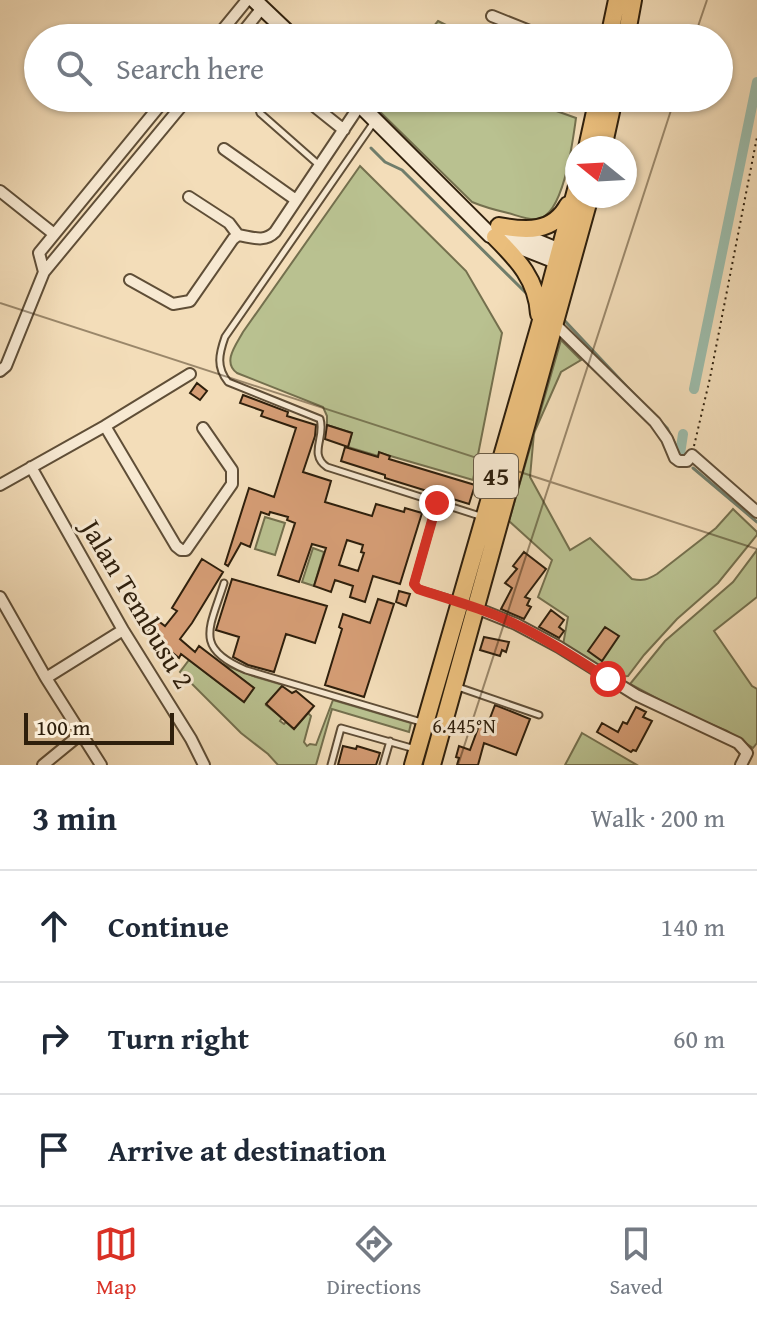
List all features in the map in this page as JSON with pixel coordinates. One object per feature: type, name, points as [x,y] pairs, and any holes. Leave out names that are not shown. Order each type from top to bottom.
[{"type":"highway","points":[[612,24],[617,0]]},
{"type":"highway","points":[[629,24],[633,0]]},
{"type":"highway","points":[[590,136],[595,112]]},
{"type":"highway","points":[[606,136],[611,112]]},
{"type":"highway","points":[[497,231],[548,226],[567,208]]},
{"type":"highway","name":"45","points":[[432,765],[476,608],[565,259],[573,208]]},
{"type":"highway","name":"45","points":[[565,259],[585,208]]},
{"type":"highway","points":[[497,231],[533,284],[539,311],[547,326]]},
{"type":"highway","name":"45","points":[[415,757],[484,518],[547,326]]},
{"type":"main road","points":[[258,4],[279,24]]},
{"type":"main road","points":[[367,112],[490,235],[497,231],[565,259]]},
{"type":"street","points":[[227,24],[247,0]]},
{"type":"street","points":[[246,24],[258,4]]},
{"type":"street","points":[[492,16],[512,24]]},
{"type":"street","points":[[44,272],[39,253],[154,112]]},
{"type":"street","points":[[0,371],[6,366],[44,272],[176,112]]},
{"type":"street","points":[[322,112],[344,130]]},
{"type":"street","points":[[189,197],[229,223],[238,235],[269,238],[344,130],[352,112]]},
{"type":"street","points":[[224,149],[296,200]]},
{"type":"street","points":[[0,191],[54,234]]},
{"type":"street","points":[[130,280],[173,304],[190,301],[238,235]]},
{"type":"street","points":[[547,326],[655,422],[675,458],[687,461],[692,455],[757,512]]},
{"type":"street","points":[[0,485],[190,374]]},
{"type":"street","points":[[105,426],[181,550],[186,550],[232,484],[232,470],[203,428]]},
{"type":"street","name":"Jalan Tembusu 2","points":[[31,467],[204,765]]},
{"type":"street","points":[[0,597],[101,765]]},
{"type":"street","points":[[476,608],[516,624],[636,695],[738,743],[747,753],[741,765]]},
{"type":"street","points":[[46,678],[123,630]]},
{"type":"street","points":[[43,765],[82,733]]},
{"type":"lane","points":[[260,112],[319,165]]},
{"type":"lane","points":[[375,120],[225,337],[219,362],[221,374],[228,382],[320,419],[323,425],[317,454],[321,463],[484,518]]},
{"type":"lane","points":[[437,503],[414,584],[418,589],[476,608]]},
{"type":"lane","points":[[224,583],[210,628],[210,639],[214,651],[227,662],[425,723]]},
{"type":"lane","points":[[454,686],[539,715]]},
{"type":"lane","points":[[331,765],[341,728],[390,741],[415,757]]},
{"type":"lane","points":[[383,765],[390,741]]},
{"type":"path","points":[[692,455],[757,137]]},
{"type":"green space","points":[[380,112],[559,112],[576,118],[573,136],[565,136],[565,178],[547,214],[538,219],[523,218],[472,202]]},
{"type":"green space","points":[[360,166],[466,271],[502,333],[473,480],[348,447],[352,433],[327,425],[323,407],[237,373],[231,364],[232,353],[243,332]]},
{"type":"green space","points":[[561,340],[581,360],[561,372],[535,431]]},
{"type":"green space","points":[[534,434],[530,477],[570,550],[590,538],[632,579],[645,580],[657,574],[716,528],[733,509],[757,532],[718,583],[677,619],[628,676],[603,670],[563,645],[568,617],[538,597],[552,560],[509,521]]},
{"type":"green space","points":[[265,517],[285,523],[275,555],[255,549]]},
{"type":"green space","points":[[313,548],[324,552],[314,586],[302,582]]},
{"type":"green space","points":[[757,550],[757,597],[714,631],[757,689],[757,743],[753,748],[727,731],[684,713],[630,684],[665,641],[733,582]]},
{"type":"green space","points":[[189,660],[244,702],[254,688],[222,664],[283,685],[266,705],[282,718],[280,721],[294,729],[308,713],[311,716],[304,742],[307,746],[316,745],[333,700],[411,723],[409,732],[332,709],[316,765],[278,765],[180,672]]},
{"type":"green space","points":[[582,733],[637,765],[565,765]]},
{"type":"building","points":[[197,383],[207,391],[200,400],[190,393]]},
{"type":"building","points":[[243,395],[288,412],[287,416],[316,425],[303,472],[331,481],[325,502],[372,516],[376,504],[404,512],[405,508],[422,513],[400,584],[373,576],[365,602],[350,597],[353,586],[335,580],[331,592],[314,586],[326,548],[312,544],[299,582],[278,575],[295,523],[287,520],[288,517],[270,512],[269,515],[261,512],[250,547],[241,543],[228,566],[225,564],[249,488],[274,497],[296,428],[261,416],[263,411],[240,403]],"holes":[[[347,540],[363,545],[361,552],[364,553],[358,571],[339,565]]]},
{"type":"building","points":[[327,425],[352,433],[348,447],[325,439]]},
{"type":"building","points":[[345,447],[378,457],[379,452],[390,456],[389,459],[475,485],[469,504],[341,461]]},
{"type":"building","points":[[524,552],[546,569],[525,597],[530,599],[527,605],[531,607],[524,619],[501,609],[512,588],[505,583],[517,569],[513,566]]},
{"type":"building","points":[[202,559],[223,572],[180,639],[195,652],[199,646],[254,688],[244,702],[147,632],[157,620],[165,626],[177,611],[172,608]]},
{"type":"building","points":[[232,579],[327,606],[315,643],[286,634],[274,672],[233,657],[239,637],[216,630]]},
{"type":"building","points":[[399,591],[410,594],[406,606],[396,602]]},
{"type":"building","points":[[378,599],[394,604],[364,697],[325,685],[342,629],[339,627],[343,614],[370,623]]},
{"type":"building","points":[[551,610],[564,620],[559,627],[564,631],[559,638],[539,627]]},
{"type":"building","points":[[605,627],[619,636],[602,661],[588,651]]},
{"type":"building","points":[[484,637],[509,642],[506,652],[502,650],[500,656],[480,650]]},
{"type":"building","points":[[282,686],[292,693],[296,691],[314,706],[294,729],[266,704]]},
{"type":"building","points":[[495,705],[530,719],[516,755],[484,743],[478,765],[457,765],[459,746],[470,750],[480,723],[487,726]]},
{"type":"building","points":[[636,707],[646,712],[643,717],[652,721],[636,751],[631,752],[597,732],[602,723],[618,732],[623,722],[627,724]]},
{"type":"building","points":[[343,746],[356,749],[357,746],[380,753],[376,765],[338,765]]},
{"type":"waterway","points":[[694,389],[757,82]]},
{"type":"waterway","points":[[371,148],[385,162],[402,170],[525,292]]},
{"type":"waterway","points":[[565,321],[645,406]]},
{"type":"waterway","points":[[659,420],[667,428],[680,454]]},
{"type":"waterway","points":[[680,454],[683,434]]},
{"type":"waterway","points":[[693,468],[757,522]]},
{"type":"route","points":[[437,503],[414,584],[418,589],[516,624],[608,679]]}]
